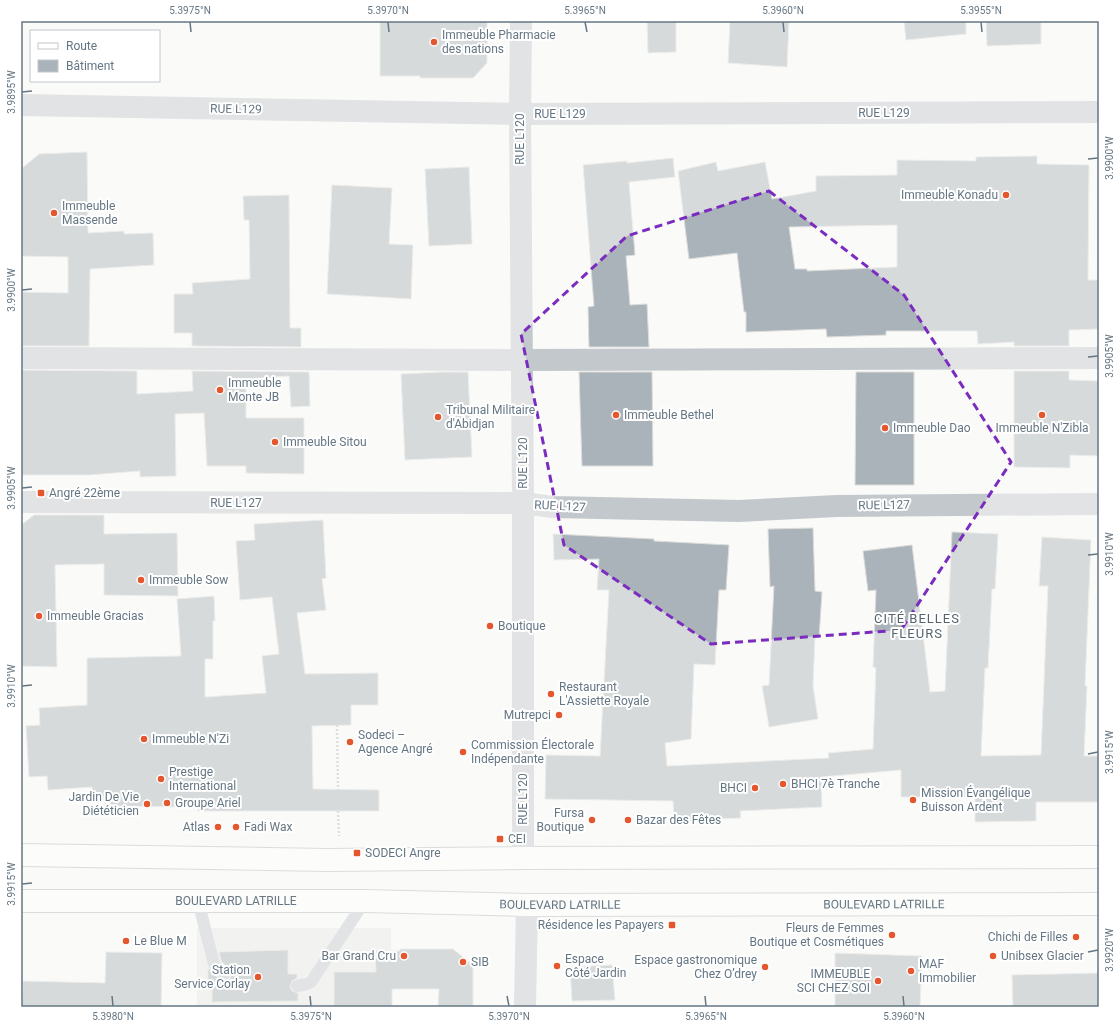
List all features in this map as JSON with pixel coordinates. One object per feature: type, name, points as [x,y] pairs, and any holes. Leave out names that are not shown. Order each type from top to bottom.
[{"type":"main road","points":[[21,855],[327,860],[523,858],[1099,858]]},
{"type":"main road","name":"BOULEVARD LATRILLE","points":[[21,901],[365,901],[527,905],[1099,904]]},
{"type":"street","name":"RUE L120","points":[[521,21],[520,114],[523,503],[523,858]]},
{"type":"street","name":"RUE L129","points":[[21,105],[520,114],[1099,112]]},
{"type":"street","points":[[21,358],[522,360],[1099,358]]},
{"type":"street","name":"RUE L127","points":[[21,502],[523,503],[552,507],[739,511],[837,506],[1099,504]]},
{"type":"street","points":[[525,1007],[527,905]]},
{"type":"lane","points":[[198,901],[214,964],[224,975]]},
{"type":"lane","points":[[297,986],[311,982],[365,901]]},
{"type":"path","points":[[337,725],[338,790]]},
{"type":"highlighted area","points":[[769,191],[904,295],[1011,462],[901,630],[711,644],[564,545],[521,334],[627,236]]},
{"type":"shaded area","name":"Station Service Corlay","points":[[197,928],[391,928],[392,1007],[197,1007]]},
{"type":"building","name":"Immeuble Pharmacie des nations","points":[[380,21],[487,21],[487,63],[473,78],[380,76]]},
{"type":"building","points":[[647,21],[676,21],[676,52],[648,53]]},
{"type":"building","points":[[730,21],[789,21],[787,67],[728,63]]},
{"type":"building","points":[[904,21],[966,21],[966,34],[906,40]]},
{"type":"building","points":[[986,21],[1041,21],[1041,44],[987,46]]},
{"type":"building","points":[[87,152],[88,233],[124,231],[124,234],[153,233],[154,265],[90,269],[89,346],[22,346],[22,292],[68,293],[68,257],[21,256],[21,169],[39,154]]},
{"type":"building","points":[[1037,156],[1037,164],[1089,165],[1088,280],[1098,280],[1099,329],[1069,330],[1069,346],[1014,346],[1014,342],[978,344],[977,331],[886,331],[886,335],[827,337],[826,329],[746,332],[746,312],[744,312],[737,253],[689,259],[678,171],[716,162],[718,171],[765,162],[772,199],[816,191],[816,176],[897,175],[897,160],[976,161],[976,157]],"holes":[[[897,225],[897,267],[807,271],[807,269],[795,269],[789,227]]]},
{"type":"building","points":[[673,158],[675,177],[629,182],[635,255],[626,256],[630,305],[647,304],[649,347],[589,347],[588,307],[594,306],[583,165],[627,161],[627,163]]},
{"type":"building","points":[[469,167],[472,244],[429,246],[425,169]]},
{"type":"building","points":[[332,185],[392,188],[389,244],[413,245],[411,299],[327,294]]},
{"type":"building","points":[[289,195],[290,328],[301,328],[301,347],[192,346],[192,333],[174,333],[174,294],[193,294],[192,283],[250,279],[249,220],[244,220],[243,196]]},
{"type":"building","points":[[21,370],[137,371],[137,394],[193,391],[192,371],[309,372],[310,406],[291,407],[289,376],[246,379],[246,418],[304,418],[304,474],[246,473],[246,466],[207,466],[204,413],[175,414],[176,476],[140,477],[140,471],[89,475],[21,475]]},
{"type":"building","name":"Immeuble N'Zibla","points":[[1014,371],[1069,371],[1069,380],[1099,381],[1099,456],[1070,455],[1070,468],[1014,467]]},
{"type":"building","points":[[468,372],[472,457],[405,460],[401,374]]},
{"type":"building","name":"Immeuble Bethel","points":[[579,372],[652,372],[653,466],[582,466]]},
{"type":"building","name":"Immeuble Dao","points":[[856,372],[914,372],[914,485],[855,485]]},
{"type":"building","name":"Immeuble Gracias","points":[[34,515],[104,515],[104,534],[177,533],[178,596],[104,595],[104,564],[55,565],[57,667],[21,666],[21,525]]},
{"type":"building","points":[[323,520],[326,578],[322,579],[326,610],[297,613],[305,674],[378,673],[378,705],[351,705],[351,725],[312,726],[313,789],[379,790],[379,811],[198,811],[198,807],[105,806],[105,797],[92,797],[92,787],[48,790],[47,776],[29,777],[26,726],[40,725],[39,708],[87,705],[87,658],[181,656],[177,599],[214,596],[215,621],[213,621],[213,659],[205,659],[205,697],[266,693],[262,656],[279,654],[272,597],[240,600],[236,541],[255,540],[254,524]]},
{"type":"building","points":[[813,528],[815,591],[822,592],[819,638],[815,637],[813,686],[818,719],[769,727],[762,686],[769,685],[774,586],[770,587],[768,529]]},
{"type":"building","points":[[952,532],[998,534],[995,589],[992,589],[988,668],[985,668],[981,756],[1041,755],[1048,586],[1039,586],[1042,537],[1091,540],[1085,686],[1087,686],[1084,756],[1099,756],[1099,802],[1036,802],[1036,821],[975,822],[975,797],[901,797],[901,770],[821,777],[822,807],[740,811],[741,818],[674,821],[673,801],[545,799],[546,755],[600,756],[609,590],[597,590],[599,559],[554,560],[553,534],[654,539],[654,541],[729,545],[726,590],[719,590],[715,665],[694,664],[691,739],[665,743],[667,766],[829,758],[828,753],[873,749],[876,668],[873,667],[876,590],[868,591],[863,551],[912,545],[930,692],[945,691]]},
{"type":"building","points":[[400,949],[453,949],[473,965],[473,1007],[438,1007],[439,989],[392,989],[392,1007],[334,1007],[334,972],[376,972],[375,951],[400,951]]},
{"type":"building","points":[[288,950],[288,974],[297,974],[297,978],[292,981],[290,987],[292,991],[298,993],[298,1001],[212,1002],[212,986],[208,986],[208,968],[222,982],[229,981],[231,977],[230,970],[221,961],[219,952]]},
{"type":"building","points":[[106,952],[162,953],[161,1007],[22,1007],[23,981],[105,983]]},
{"type":"building","name":"IMMEUBLE SCI CHEZ SOI","points":[[835,953],[922,956],[920,1007],[835,1007]]},
{"type":"building","points":[[612,965],[615,1000],[572,1001],[570,967]]},
{"type":"building","points":[[1099,973],[1099,1007],[1013,1007],[1012,975]]},
{"type":"place","name":"Immeuble Pharmacie des nations","points":[[434,42]]},
{"type":"place","name":"Immeuble Konadu","points":[[1006,195]]},
{"type":"place","name":"Immeuble Massende","points":[[54,213]]},
{"type":"place","name":"Immeuble Monte JB","points":[[220,390]]},
{"type":"place","name":"Immeuble Bethel","points":[[616,415]]},
{"type":"place","name":"Immeuble N'Zibla","points":[[1042,415]]},
{"type":"place","name":"Tribunal Militaire d'Abidjan","points":[[438,417]]},
{"type":"place","name":"Immeuble Dao","points":[[885,428]]},
{"type":"place","name":"Immeuble Sitou","points":[[275,442]]},
{"type":"place","name":"Angré 22ème","points":[[41,493]]},
{"type":"place","name":"Immeuble Sow","points":[[141,580]]},
{"type":"place","name":"Immeuble Gracias","points":[[39,616]]},
{"type":"place","name":"Boutique","points":[[490,626]]},
{"type":"place","name":"Restaurant L'Assiette Royale","points":[[551,694]]},
{"type":"place","name":"Mutrepci","points":[[559,715]]},
{"type":"place","name":"Immeuble N'Zi","points":[[144,739]]},
{"type":"place","name":"Sodeci – Agence Angré","points":[[350,742]]},
{"type":"place","name":"Commission Électorale Indépendante","points":[[463,752]]},
{"type":"place","name":"Prestige International","points":[[161,779]]},
{"type":"place","name":"BHCI 7è Tranche","points":[[783,784]]},
{"type":"place","name":"BHCI","points":[[755,788]]},
{"type":"place","name":"Mission Évangélique Buisson Ardent","points":[[913,800]]},
{"type":"place","name":"Groupe Ariel","points":[[167,803]]},
{"type":"place","name":"Jardin De Vie Diététicien","points":[[147,804]]},
{"type":"place","name":"Fursa Boutique","points":[[592,820]]},
{"type":"place","name":"Bazar des Fêtes","points":[[628,820]]},
{"type":"place","name":"Atlas","points":[[218,827]]},
{"type":"place","name":"Fadi Wax","points":[[236,827]]},
{"type":"place","name":"CEI","points":[[500,839]]},
{"type":"place","name":"SODECI Angre","points":[[357,853]]},
{"type":"place","name":"Résidence les Papayers","points":[[672,925]]},
{"type":"place","name":"Fleurs de Femmes Boutique et Cosmétiques","points":[[892,935]]},
{"type":"place","name":"Chichi de Filles","points":[[1076,937]]},
{"type":"place","name":"Le Blue M","points":[[126,941]]},
{"type":"place","name":"Bar Grand Cru","points":[[404,956]]},
{"type":"place","name":"Unibsex Glacier","points":[[993,956]]},
{"type":"place","name":"SIB","points":[[463,962]]},
{"type":"place","name":"Espace Côté Jardin","points":[[557,966]]},
{"type":"place","name":"Espace gastronomique Chez O’drey","points":[[765,967]]},
{"type":"place","name":"MAF Immobilier","points":[[911,971]]},
{"type":"place","name":"Station Service Corlay","points":[[258,977]]},
{"type":"place","name":"IMMEUBLE SCI CHEZ SOI","points":[[878,981]]},
{"type":"district","name":"CITÉ BELLES FLEURS","points":[[917,626]]}]
